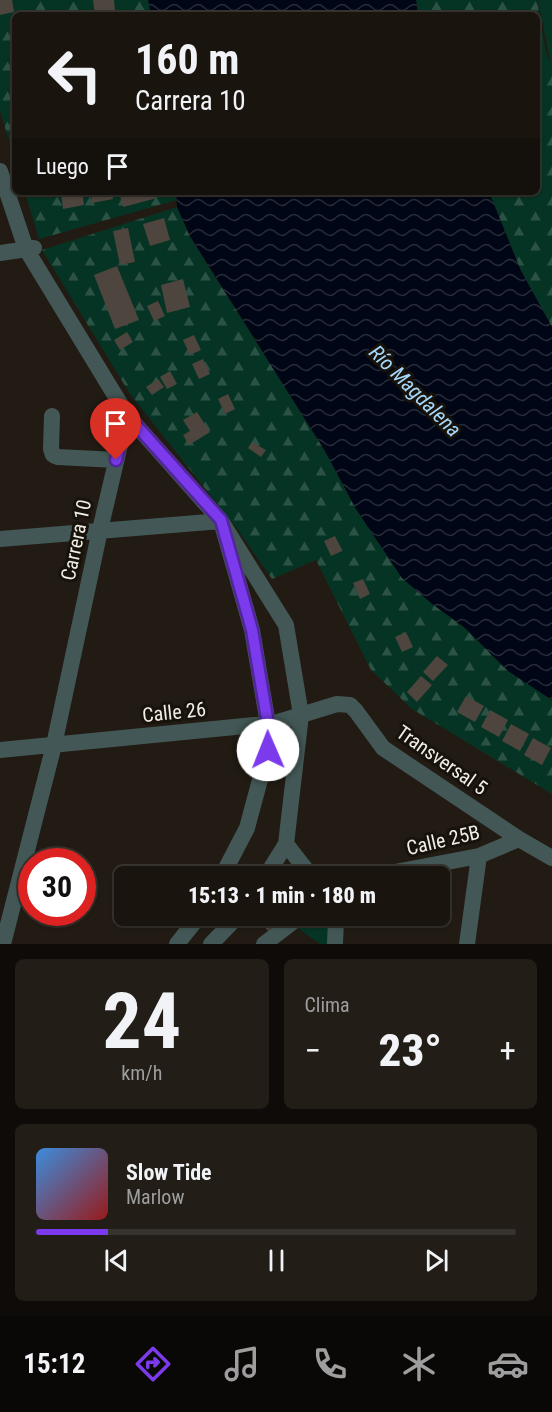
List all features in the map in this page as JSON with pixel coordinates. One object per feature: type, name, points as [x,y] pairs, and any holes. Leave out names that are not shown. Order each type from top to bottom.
[{"type":"street","points":[[0,171],[30,249],[127,415],[221,520],[286,625],[301,715],[286,844],[272,866]]},
{"type":"street","points":[[0,253],[30,249]]},
{"type":"street","name":"Carrera 10","points":[[3,944],[54,745],[127,415]]},
{"type":"street","points":[[52,416],[51,449],[53,455],[116,460]]},
{"type":"street","points":[[0,539],[221,520]]},
{"type":"street","points":[[221,520],[252,630],[268,724],[268,750],[247,828],[227,866]]},
{"type":"street","name":"Calle 26","points":[[0,750],[268,724],[337,704],[350,705]]},
{"type":"street","name":"Transversal 5","points":[[350,705],[383,748],[519,839],[552,858]]},
{"type":"street","name":"Calle 25B","points":[[426,866],[479,856],[519,839]]},
{"type":"street","points":[[286,844],[303,866]]},
{"type":"street","points":[[467,944],[479,856]]},
{"type":"street","points":[[177,944],[191,926]]},
{"type":"street","points":[[211,944],[228,926]]},
{"type":"street","points":[[264,944],[288,926]]},
{"type":"street","points":[[335,944],[336,926]]},
{"type":"green space","points":[[0,0],[148,0],[150,12],[12,12],[12,150],[0,111]]},
{"type":"green space","points":[[416,0],[537,0],[539,12],[418,12]]},
{"type":"green space","points":[[538,0],[552,0],[552,66],[550,61]]},
{"type":"green space","points":[[540,18],[546,53],[552,66],[552,327],[521,271],[490,195],[540,195]]},
{"type":"green space","points":[[26,195],[176,195],[177,200],[39,239]]},
{"type":"green space","points":[[177,207],[190,237],[325,451],[356,509],[402,578],[465,628],[508,671],[552,700],[552,794],[412,709],[371,670],[316,560],[272,579],[238,530],[130,394],[42,250]]},
{"type":"green space","points":[[295,926],[330,926],[327,944],[320,944]]},
{"type":"water","points":[[148,0],[416,0],[418,12],[150,12]]},
{"type":"water","name":"Río Magdalena","points":[[176,195],[490,195],[521,271],[552,327],[552,700],[508,671],[465,628],[402,578],[356,509],[325,451],[190,236],[177,207]]},
{"type":"building","points":[[0,0],[12,0],[14,12],[0,15]]},
{"type":"building","points":[[93,0],[114,0],[115,11],[95,12]]},
{"type":"building","points":[[61,195],[82,195],[84,205],[63,209]]},
{"type":"building","points":[[91,195],[112,195],[113,199],[92,203]]},
{"type":"building","points":[[120,195],[156,195],[157,198],[123,207]]},
{"type":"building","points":[[164,218],[170,240],[150,246],[143,224]]},
{"type":"building","points":[[128,228],[135,262],[120,265],[113,231]]},
{"type":"building","points":[[117,266],[139,320],[115,329],[94,275]]},
{"type":"building","points":[[183,279],[190,307],[167,313],[161,285]]},
{"type":"building","points":[[158,301],[165,316],[154,321],[147,306]]},
{"type":"building","points":[[127,332],[133,342],[120,350],[114,340]]},
{"type":"building","points":[[194,335],[201,350],[190,355],[183,340]]},
{"type":"building","points":[[203,359],[210,374],[199,379],[192,364]]},
{"type":"building","points":[[170,371],[177,384],[167,389],[160,377]]},
{"type":"building","points":[[158,379],[164,387],[152,395],[146,387]]},
{"type":"building","points":[[228,394],[235,409],[225,414],[218,399]]},
{"type":"building","points":[[197,412],[210,432],[189,445],[183,435],[190,431],[183,420]]},
{"type":"building","points":[[252,442],[266,450],[261,457],[248,448]]},
{"type":"building","points":[[335,536],[342,551],[331,556],[324,541]]},
{"type":"building","points":[[363,579],[370,594],[360,599],[353,583]]},
{"type":"building","points":[[406,632],[413,647],[402,652],[395,637]]},
{"type":"building","points":[[437,656],[448,665],[433,681],[423,672]]},
{"type":"building","points":[[421,676],[432,685],[417,702],[407,692]]},
{"type":"building","points":[[466,696],[484,706],[475,722],[457,712]]},
{"type":"building","points":[[490,710],[508,720],[499,737],[481,727]]},
{"type":"building","points":[[511,724],[529,734],[520,751],[502,741]]},
{"type":"building","points":[[533,738],[551,748],[542,765],[524,755]]},
{"type":"building","points":[[264,926],[274,926],[268,931]]},
{"type":"route","points":[[116,460],[127,415],[221,520],[252,630],[268,724],[268,750]]}]
